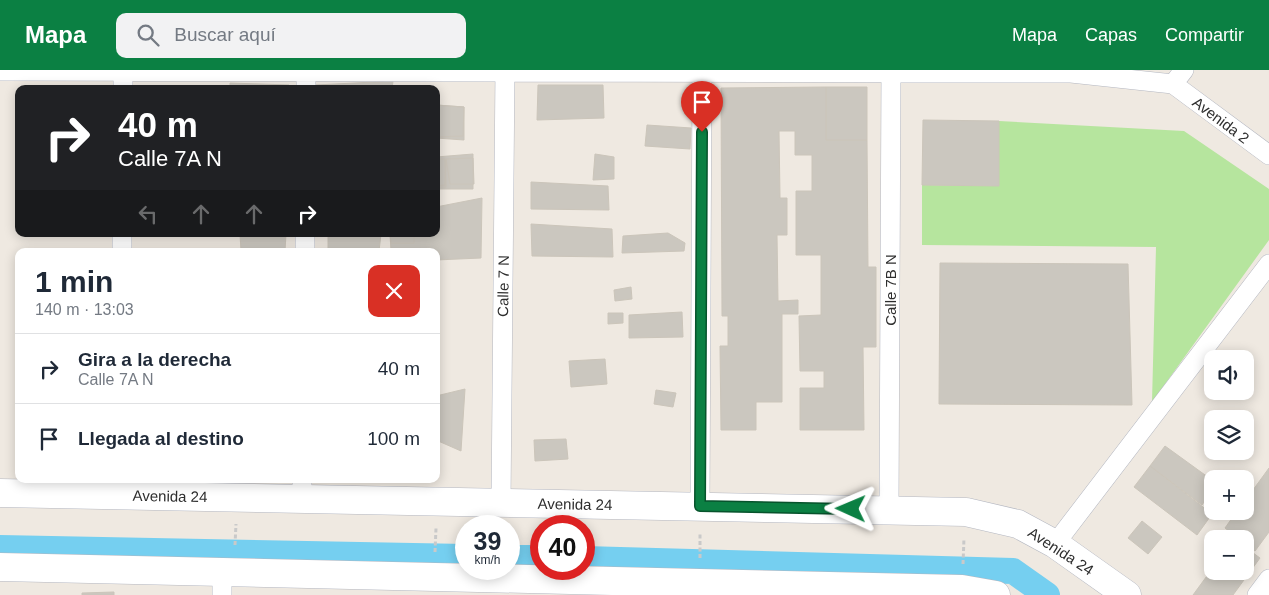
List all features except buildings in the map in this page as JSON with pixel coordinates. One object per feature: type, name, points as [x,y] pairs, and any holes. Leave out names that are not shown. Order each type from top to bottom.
[{"type":"street","points":[[0,71],[123,77],[306,77],[505,71],[1071,72],[1179,77]]},
{"type":"street","name":"Calle 7 N","points":[[501,502],[505,71]]},
{"type":"street","points":[[700,515],[702,71]]},
{"type":"street","name":"Calle 7B N","points":[[889,510],[891,72]]},
{"type":"street","name":"Avenida 2","points":[[1179,77],[1269,155]]},
{"type":"street","points":[[1055,544],[1269,264]]},
{"type":"street","name":"Avenida 24","points":[[0,493],[120,487],[302,489],[700,515],[889,510],[966,512],[1018,524],[1055,544],[1127,595]]},
{"type":"street","points":[[0,567],[222,584],[435,577],[662,589],[962,583],[996,595]]},
{"type":"street","points":[[1257,595],[1269,579]]},
{"type":"path","points":[[235,549],[236,515]]},
{"type":"path","points":[[700,515],[700,567]]},
{"type":"path","points":[[435,577],[436,522]]},
{"type":"path","points":[[962,583],[964,528]]},
{"type":"green space","points":[[999,121],[1184,131],[1269,189],[1269,240],[1152,402],[1156,247],[922,245],[922,185],[998,186]]},
{"type":"waterway","points":[[0,548],[455,557]]},
{"type":"waterway","points":[[520,558],[530,558]]},
{"type":"waterway","points":[[595,559],[1013,571],[1047,595]]},
{"type":"route","points":[[702,132],[700,506],[851,509]]}]
